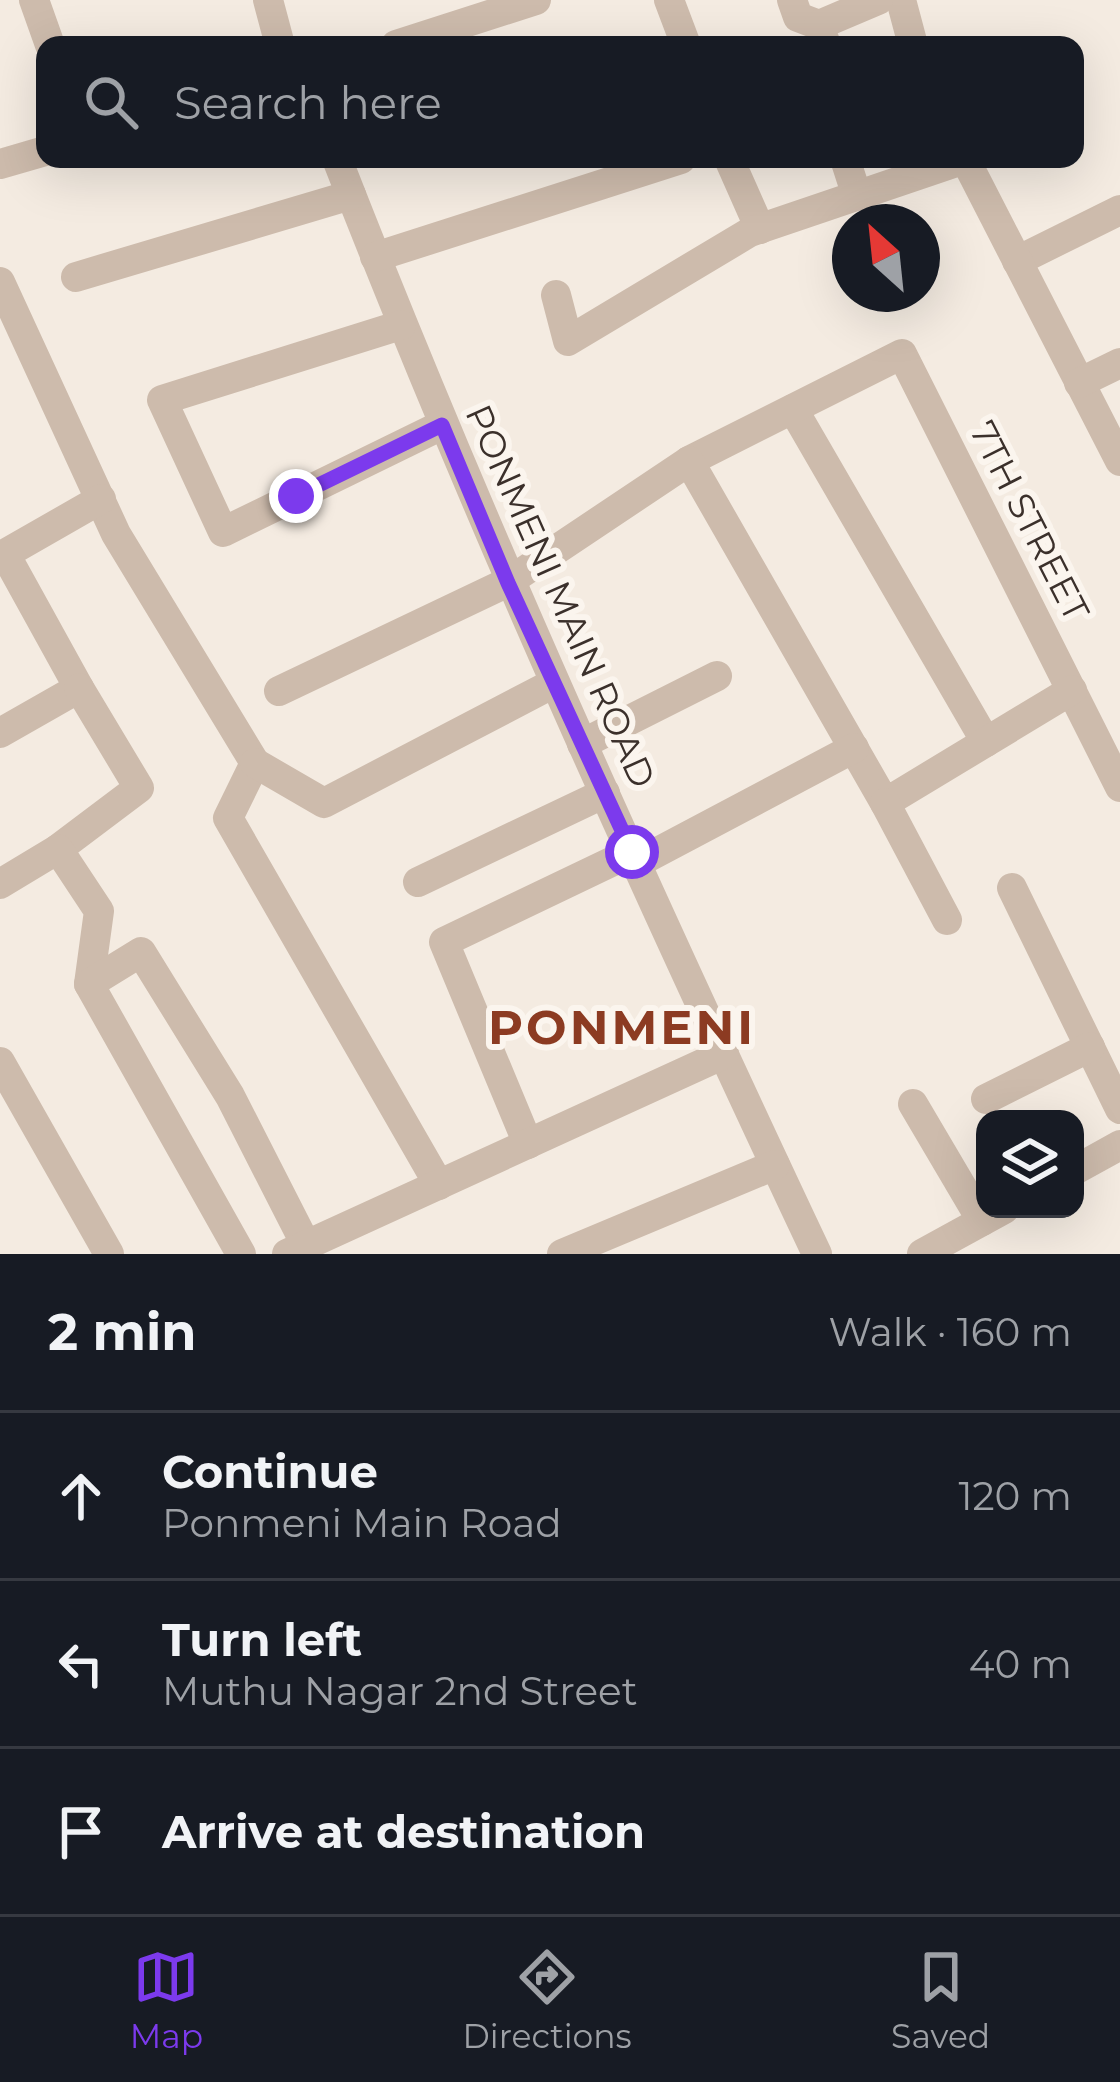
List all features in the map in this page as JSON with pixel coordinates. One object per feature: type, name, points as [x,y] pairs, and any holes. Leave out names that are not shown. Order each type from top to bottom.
[{"type":"street","points":[[34,0],[47,36]]},
{"type":"street","points":[[268,0],[278,36]]},
{"type":"street","points":[[424,36],[536,0]]},
{"type":"street","points":[[669,0],[683,36]]},
{"type":"street","points":[[792,0],[798,17],[822,35],[878,0]]},
{"type":"street","points":[[901,0],[911,36]]},
{"type":"street","points":[[0,164],[36,154]]},
{"type":"street","name":"PONMENI MAIN ROAD","points":[[342,168],[508,583],[817,1254]]},
{"type":"street","points":[[375,257],[653,168]]},
{"type":"street","points":[[733,168],[760,229]]},
{"type":"street","points":[[848,168],[857,196]]},
{"type":"street","points":[[556,295],[568,340],[760,229],[939,168]]},
{"type":"street","points":[[970,168],[1120,461]]},
{"type":"street","points":[[76,277],[352,195]]},
{"type":"street","points":[[1017,261],[1120,210]]},
{"type":"street","points":[[0,282],[116,533],[255,763],[324,803],[554,683]]},
{"type":"street","points":[[401,325],[162,400],[223,532],[442,425]]},
{"type":"street","name":"7TH STREET","points":[[793,409],[902,354],[1120,788]]},
{"type":"street","points":[[1079,382],[1120,363]]},
{"type":"street","points":[[279,691],[508,583],[689,461],[793,409],[986,742]]},
{"type":"street","points":[[689,461],[947,920]]},
{"type":"street","points":[[0,884],[58,849],[139,788],[79,688],[11,592],[5,554],[101,499]]},
{"type":"street","points":[[582,744],[717,676]]},
{"type":"street","points":[[0,733],[79,688]]},
{"type":"street","points":[[885,803],[1072,690]]},
{"type":"street","points":[[528,1144],[443,942],[634,858],[854,748]]},
{"type":"street","points":[[255,763],[228,818],[439,1185]]},
{"type":"street","points":[[418,882],[605,793]]},
{"type":"street","points":[[58,849],[100,911],[89,984],[241,1254]]},
{"type":"street","points":[[1012,888],[1120,1108]]},
{"type":"street","points":[[89,984],[141,952],[230,1096],[296,1250],[724,1054]]},
{"type":"street","points":[[986,1099],[1090,1047]]},
{"type":"street","points":[[0,1062],[109,1254]]},
{"type":"street","points":[[913,1104],[976,1191]]},
{"type":"street","points":[[1084,1165],[1120,1145]]},
{"type":"street","points":[[562,1254],[775,1165]]},
{"type":"street","points":[[922,1254],[988,1218]]},
{"type":"district","name":"PONMENI","points":[[622,1027]]},
{"type":"route","points":[[296,496],[442,425],[508,583],[632,852]]}]
